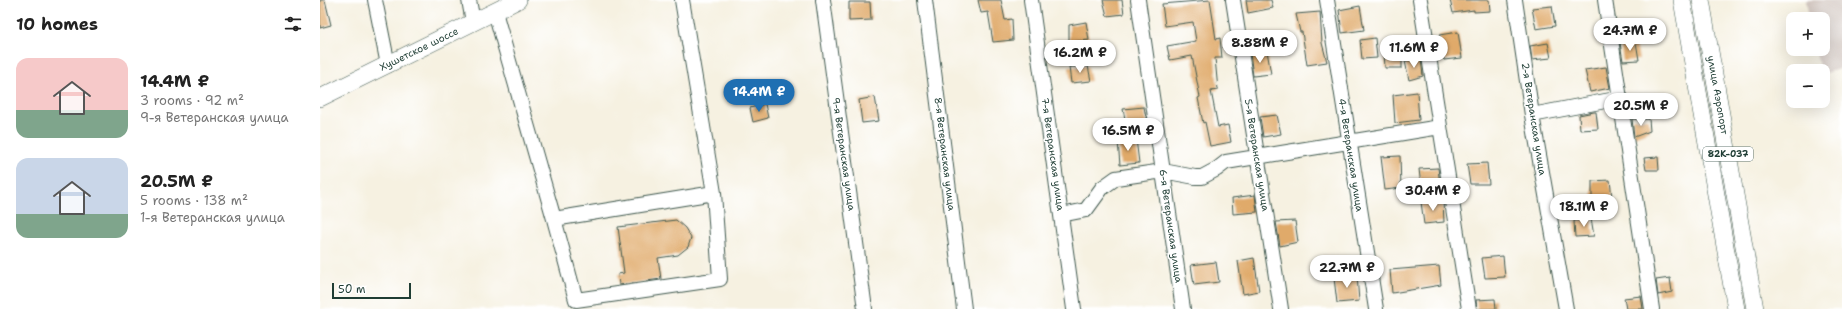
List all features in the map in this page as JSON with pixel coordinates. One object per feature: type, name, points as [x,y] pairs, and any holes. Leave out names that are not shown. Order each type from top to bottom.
[{"type":"main road","name":"Хушетское шоссе","points":[[320,98],[518,0]]},
{"type":"main road","name":"улица Аэропорт","points":[[1682,0],[1736,309]]},
{"type":"main road","name":"улица Аэропорт","points":[[1701,0],[1755,309]]},
{"type":"street","points":[[375,0],[388,65]]},
{"type":"street","points":[[469,0],[473,22]]},
{"type":"street","points":[[495,12],[576,300],[720,279],[714,193],[682,0]]},
{"type":"street","name":"9-я Ветеранская улица","points":[[823,0],[865,309]]},
{"type":"street","name":"8-я Ветеранская улица","points":[[925,0],[964,309]]},
{"type":"street","name":"7-я Ветеранская улица","points":[[1031,0],[1074,309]]},
{"type":"street","name":"6-я Ветеранская улица","points":[[1138,0],[1183,309]]},
{"type":"street","name":"5-я Ветеранская улица","points":[[1234,0],[1281,309]]},
{"type":"street","name":"4-я Ветеранская улица","points":[[1326,0],[1376,309]]},
{"type":"street","points":[[1420,0],[1469,309]]},
{"type":"street","name":"2-я Ветеранская улица","points":[[1515,0],[1532,115],[1566,309]]},
{"type":"street","points":[[1605,0],[1652,309]]},
{"type":"street","points":[[1532,115],[1621,98]]},
{"type":"street","points":[[1061,215],[1086,210],[1102,188],[1116,178],[1163,171],[1202,177],[1218,169],[1226,162],[1349,143],[1440,126]]},
{"type":"street","points":[[554,219],[714,193]]},
{"type":"shaded area","points":[[1806,0],[1842,0],[1842,68],[1830,72],[1830,64],[1818,64],[1817,56],[1830,56],[1830,12],[1808,12]]},
{"type":"building","points":[[320,0],[325,0],[331,25],[320,28]]},
{"type":"building","points":[[978,0],[1001,0],[1005,20],[1012,19],[1013,40],[993,42],[988,12],[981,13]]},
{"type":"building","points":[[1103,0],[1122,0],[1124,14],[1107,16]]},
{"type":"building","points":[[1210,0],[1216,39],[1220,38],[1222,58],[1215,58],[1218,90],[1211,91],[1218,127],[1228,125],[1231,142],[1210,146],[1205,122],[1203,123],[1198,98],[1200,97],[1192,56],[1170,60],[1167,46],[1196,41],[1193,22],[1165,26],[1162,4]]},
{"type":"building","points":[[1246,0],[1271,0],[1273,8],[1248,13]]},
{"type":"building","points":[[1450,0],[1489,0],[1490,11],[1474,12],[1474,10],[1453,13]]},
{"type":"building","points":[[849,2],[870,2],[871,20],[849,21]]},
{"type":"building","points":[[1360,6],[1364,30],[1342,33],[1339,10]]},
{"type":"building","points":[[1552,6],[1555,26],[1536,29],[1532,8]]},
{"type":"building","points":[[1320,12],[1322,43],[1327,62],[1307,65],[1302,32],[1300,32],[1296,14]]},
{"type":"building","points":[[1086,22],[1089,40],[1069,42],[1069,25]]},
{"type":"building","points":[[1458,32],[1462,58],[1444,60],[1439,35]]},
{"type":"building","points":[[1375,38],[1377,58],[1362,59],[1360,40]]},
{"type":"building","points":[[1636,42],[1639,60],[1623,61],[1620,43]]},
{"type":"building","points":[[1548,43],[1551,58],[1532,60],[1530,46]]},
{"type":"building","points":[[1402,49],[1402,68],[1385,68],[1384,52]]},
{"type":"building","points":[[1267,51],[1271,74],[1253,76],[1250,53]]},
{"type":"building","points":[[1421,59],[1423,76],[1409,80],[1405,61]]},
{"type":"building","points":[[1088,66],[1091,81],[1071,83],[1069,67]]},
{"type":"building","points":[[1606,67],[1610,88],[1590,92],[1585,70]]},
{"type":"building","points":[[1417,92],[1419,120],[1395,123],[1393,95]]},
{"type":"building","points":[[875,97],[879,121],[862,123],[859,100]]},
{"type":"building","points":[[765,104],[768,118],[753,122],[750,108]]},
{"type":"building","points":[[1144,107],[1148,129],[1127,129],[1123,109]]},
{"type":"building","points":[[1596,112],[1598,129],[1580,130],[1579,115]]},
{"type":"building","points":[[1277,115],[1281,134],[1263,137],[1260,117]]},
{"type":"building","points":[[1632,119],[1649,119],[1650,131],[1634,137]]},
{"type":"building","points":[[1136,139],[1139,163],[1120,165],[1118,141]]},
{"type":"building","points":[[1400,156],[1401,188],[1385,190],[1381,157]]},
{"type":"building","points":[[1658,157],[1659,170],[1646,170],[1644,158]]},
{"type":"building","points":[[1487,163],[1489,184],[1470,184],[1467,164]]},
{"type":"building","points":[[1438,168],[1440,185],[1421,186],[1419,169]]},
{"type":"building","points":[[1610,180],[1612,198],[1592,200],[1592,181]]},
{"type":"building","points":[[1255,195],[1257,212],[1233,214],[1232,198]]},
{"type":"building","points":[[1443,201],[1444,222],[1424,224],[1421,202]]},
{"type":"building","points":[[1591,218],[1594,236],[1575,237],[1574,221]]},
{"type":"building","points":[[676,220],[685,228],[691,238],[688,247],[678,255],[658,258],[661,279],[619,285],[618,274],[624,273],[618,227]]},
{"type":"building","points":[[1295,221],[1298,242],[1280,246],[1276,222]]},
{"type":"building","points":[[1503,256],[1505,277],[1485,278],[1482,258]]},
{"type":"building","points":[[1254,258],[1259,291],[1243,294],[1238,261]]},
{"type":"building","points":[[1216,262],[1219,282],[1194,285],[1191,265]]},
{"type":"building","points":[[1439,266],[1441,285],[1392,293],[1390,270]]},
{"type":"building","points":[[1357,276],[1359,301],[1337,303],[1334,278]]},
{"type":"building","points":[[1670,278],[1672,292],[1658,295],[1656,280]]},
{"type":"building","points":[[1641,296],[1643,309],[1626,309],[1624,298]]},
{"type":"building","points":[[1495,299],[1496,309],[1477,309],[1476,300]]}]
